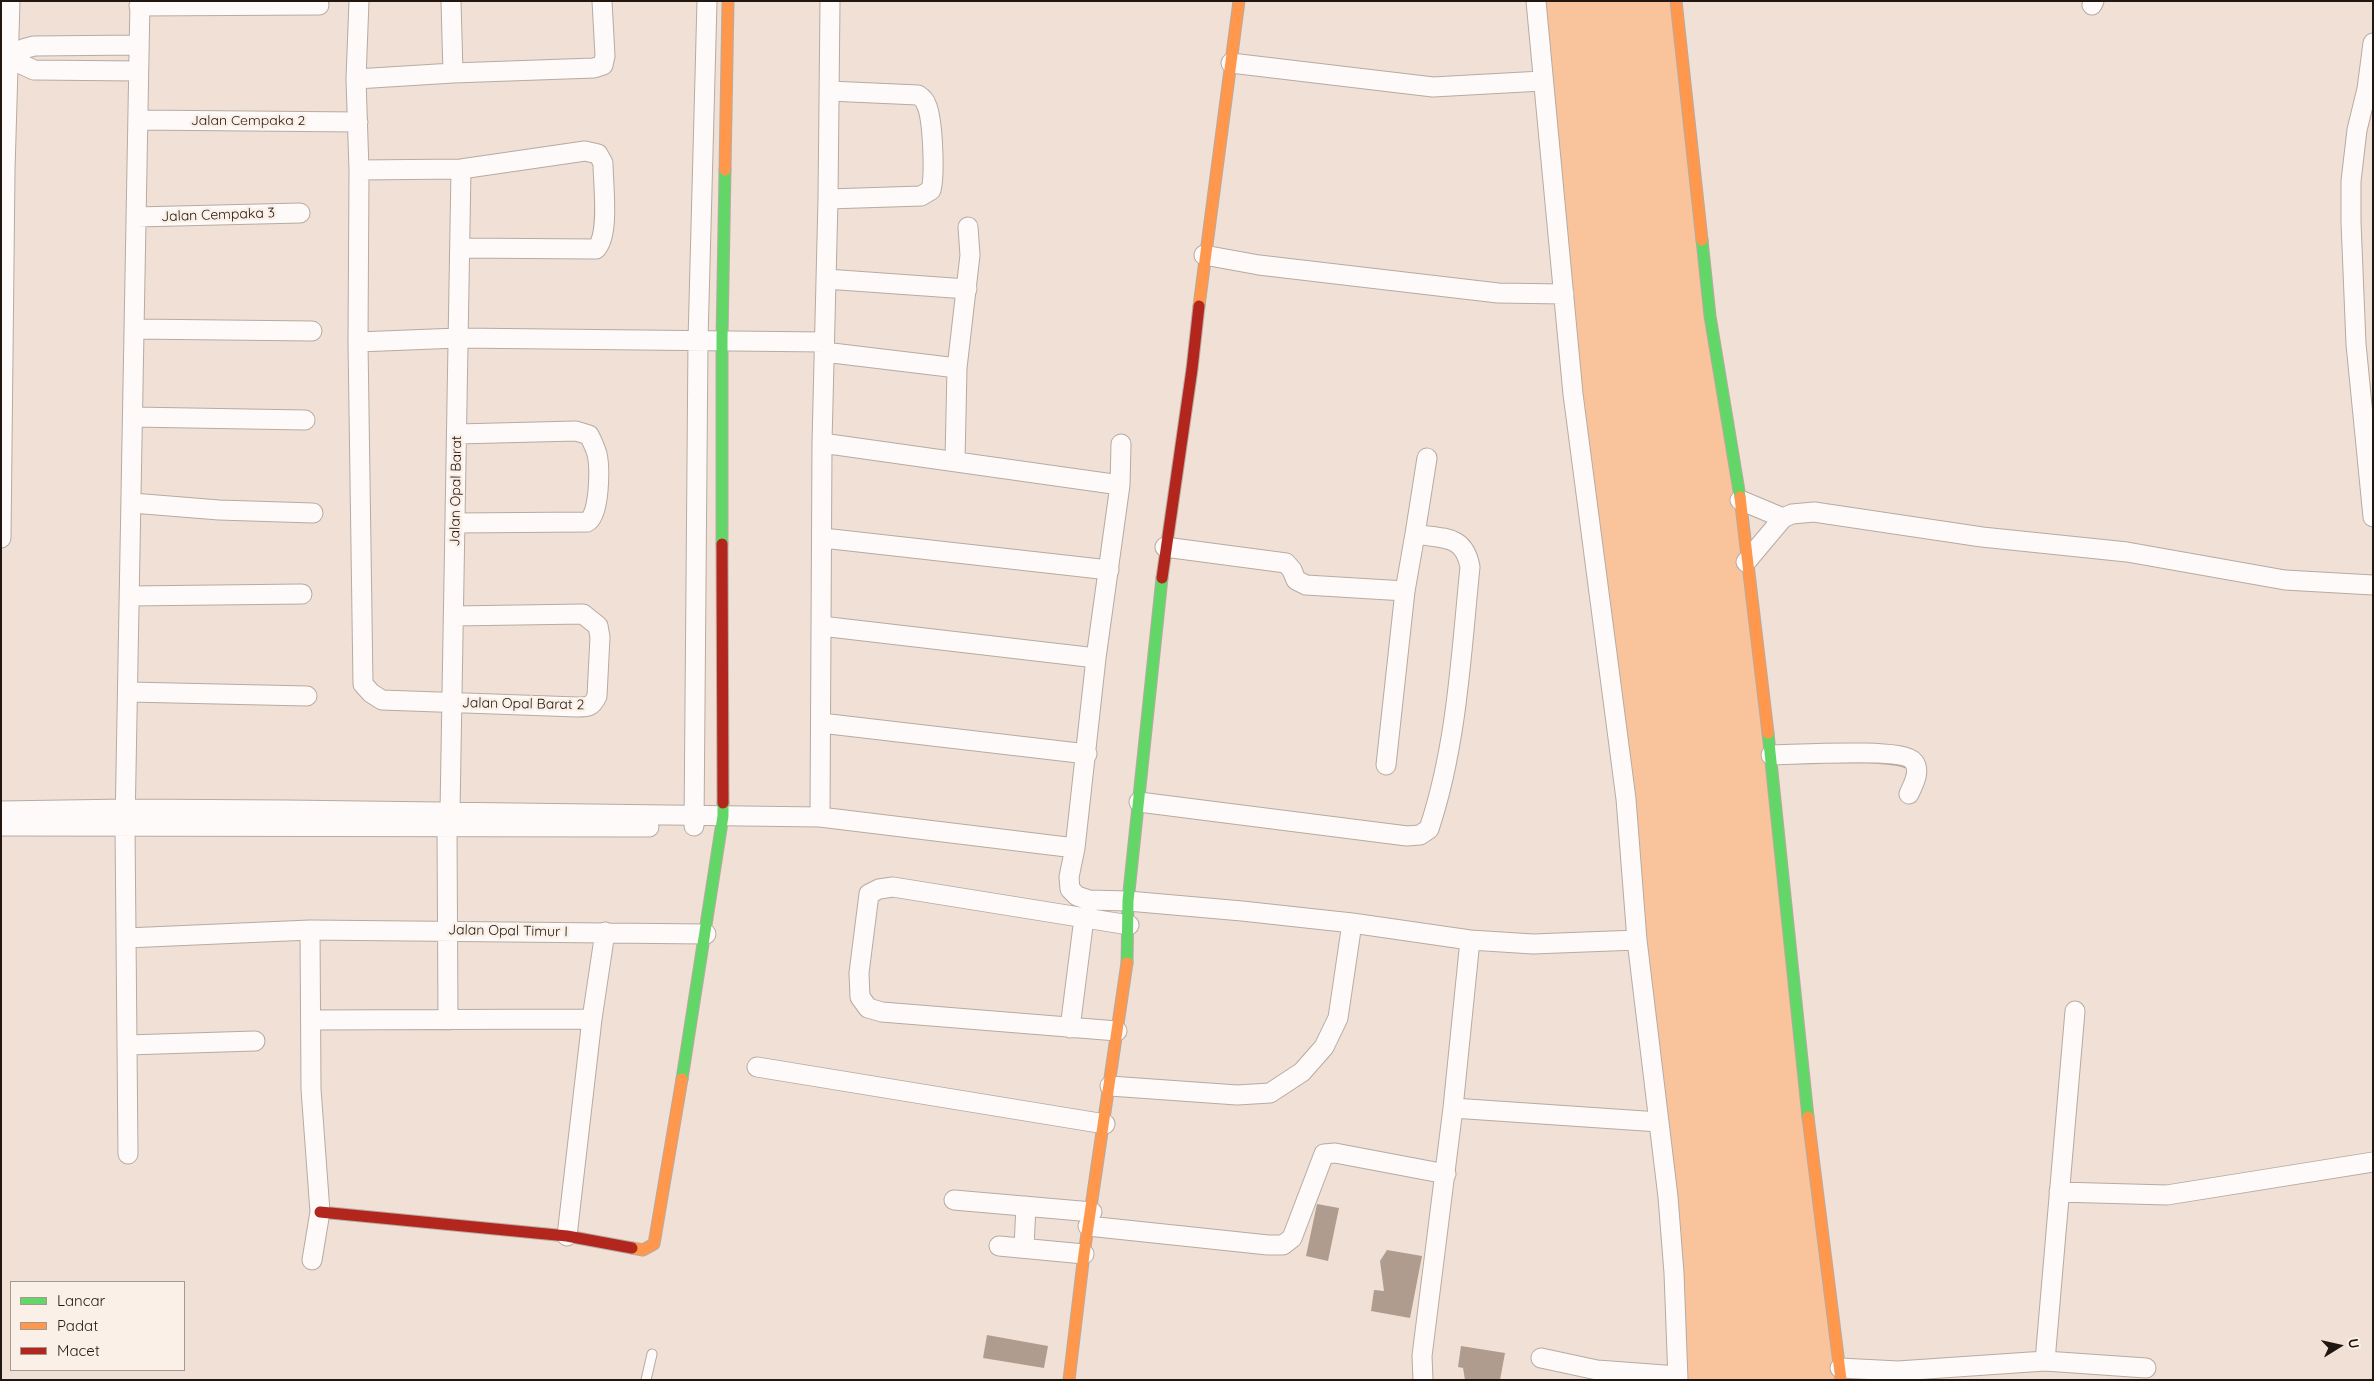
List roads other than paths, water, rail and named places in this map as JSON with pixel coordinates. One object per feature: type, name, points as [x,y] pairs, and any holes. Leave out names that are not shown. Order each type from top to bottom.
[{"type":"street","points":[[1,538],[3,170],[10,1]]},
{"type":"street","name":"Jalan Opal Barat 2","points":[[359,1],[356,79],[359,170],[358,342],[364,684],[371,694],[382,700],[577,707],[594,704],[597,696],[600,638],[598,626],[588,617],[583,614],[454,616]]},
{"type":"street","points":[[450,1],[453,72]]},
{"type":"street","points":[[356,79],[453,72],[594,68],[603,65],[605,56],[602,1]]},
{"type":"street","points":[[694,821],[698,340],[707,1]]},
{"type":"street","points":[[320,1212],[567,1236],[643,1250],[654,1244],[706,934],[722,822],[722,339],[728,1]]},
{"type":"street","points":[[820,817],[823,538],[822,443],[828,198],[830,1]]},
{"type":"street","points":[[1069,1380],[1084,1254],[1105,1124],[1128,958],[1128,901],[1165,547],[1192,369],[1204,255],[1239,1]]},
{"type":"street","points":[[1536,1],[1542,81],[1573,394],[1626,799],[1637,940],[1659,1122],[1674,1273],[1678,1378],[1597,1370],[1541,1358]]},
{"type":"street","points":[[1676,1],[1710,316],[1740,500],[1746,562],[1771,755],[1806,1101],[1841,1374],[2045,1361],[2146,1368]]},
{"type":"street","points":[[128,1154],[126,817],[140,4],[319,4]]},
{"type":"street","points":[[2373,43],[2367,89],[2357,130],[2352,181],[2351,222],[2356,344],[2373,517]]},
{"type":"street","points":[[9,60],[28,47],[139,46]]},
{"type":"street","points":[[9,60],[34,70],[138,71]]},
{"type":"street","points":[[1231,63],[1280,71],[1370,78],[1433,87],[1542,81]]},
{"type":"street","points":[[828,198],[920,196],[931,190],[934,170],[927,104],[918,95],[904,92],[829,91]]},
{"type":"street","name":"Jalan Cempaka 2","points":[[138,120],[358,122]]},
{"type":"street","points":[[359,170],[461,169],[585,151],[598,154],[603,163],[604,230],[601,244],[596,249],[460,248]]},
{"type":"street","name":"Jalan Opal Barat","points":[[448,1020],[448,820],[454,616],[461,169]]},
{"type":"street","name":"Jalan Cempaka 3","points":[[136,217],[300,213]]},
{"type":"street","points":[[955,460],[957,368],[970,255],[968,227]]},
{"type":"street","points":[[1204,255],[1268,266],[1498,294],[1564,294]]},
{"type":"street","points":[[826,279],[967,289]]},
{"type":"street","points":[[134,328],[312,330]]},
{"type":"street","points":[[358,342],[458,338],[722,339],[824,347],[957,368]]},
{"type":"street","points":[[133,417],[305,420]]},
{"type":"street","points":[[455,523],[580,522],[591,520],[596,508],[598,456],[589,435],[576,431],[457,434]]},
{"type":"street","points":[[822,443],[955,460],[1120,485]]},
{"type":"street","points":[[1122,444],[1120,485],[1096,658],[1088,754],[1075,848],[1069,877],[1070,889],[1077,896],[1089,900],[1128,901],[1352,923],[1470,940],[1533,944],[1637,940]]},
{"type":"street","points":[[1386,765],[1405,591],[1416,534],[1427,458]]},
{"type":"street","points":[[1740,500],[1783,518]]},
{"type":"street","points":[[132,503],[219,510],[313,513]]},
{"type":"street","points":[[1746,562],[1783,518],[1792,514],[1806,512],[1833,514],[1982,537],[2127,552],[2285,580],[2373,585]]},
{"type":"street","points":[[1139,802],[1407,836],[1420,835],[1429,829],[1437,809],[1453,727],[1470,567],[1465,548],[1456,541],[1416,534]]},
{"type":"street","points":[[823,538],[1109,570]]},
{"type":"street","points":[[1165,547],[1286,564],[1292,570],[1296,580],[1306,585],[1405,591]]},
{"type":"street","points":[[130,596],[302,594]]},
{"type":"street","points":[[821,626],[1096,658]]},
{"type":"street","points":[[129,692],[307,696]]},
{"type":"street","points":[[821,723],[1088,754]]},
{"type":"street","points":[[1771,755],[1856,752],[1907,756],[1914,762],[1917,772],[1909,794]]},
{"type":"street","points":[[1,811],[126,817],[448,820],[722,822],[820,817],[1075,848]]},
{"type":"street","points":[[1,826],[126,817]]},
{"type":"street","points":[[1117,1031],[882,1012],[868,1008],[860,997],[859,973],[866,907],[869,894],[879,889],[893,887],[1129,925]]},
{"type":"street","points":[[1070,1028],[1084,918]]},
{"type":"street","points":[[1110,1086],[1237,1095],[1270,1093],[1302,1072],[1324,1048],[1338,1018],[1352,923]]},
{"type":"street","points":[[310,930],[311,1089],[320,1212],[312,1260]]},
{"type":"street","name":"Jalan Opal Timur I","points":[[126,938],[310,930],[706,934]]},
{"type":"street","points":[[567,1236],[592,1019],[605,932]]},
{"type":"street","points":[[1423,1380],[1422,1356],[1454,1108],[1470,940]]},
{"type":"street","points":[[2045,1361],[2075,1011]]},
{"type":"street","points":[[311,1020],[592,1019]]},
{"type":"street","points":[[127,1045],[255,1041]]},
{"type":"street","points":[[757,1067],[1105,1124]]},
{"type":"street","points":[[1454,1108],[1659,1122]]},
{"type":"street","points":[[954,1200],[1026,1206],[1090,1219],[1268,1245],[1283,1244],[1292,1238],[1324,1154],[1335,1153],[1446,1174]]},
{"type":"street","points":[[2059,1192],[2167,1195],[2373,1162]]},
{"type":"street","points":[[1024,1248],[1026,1206]]},
{"type":"street","points":[[999,1246],[1084,1254]]},
{"type":"lane","points":[[646,1380],[652,1354]]}]
